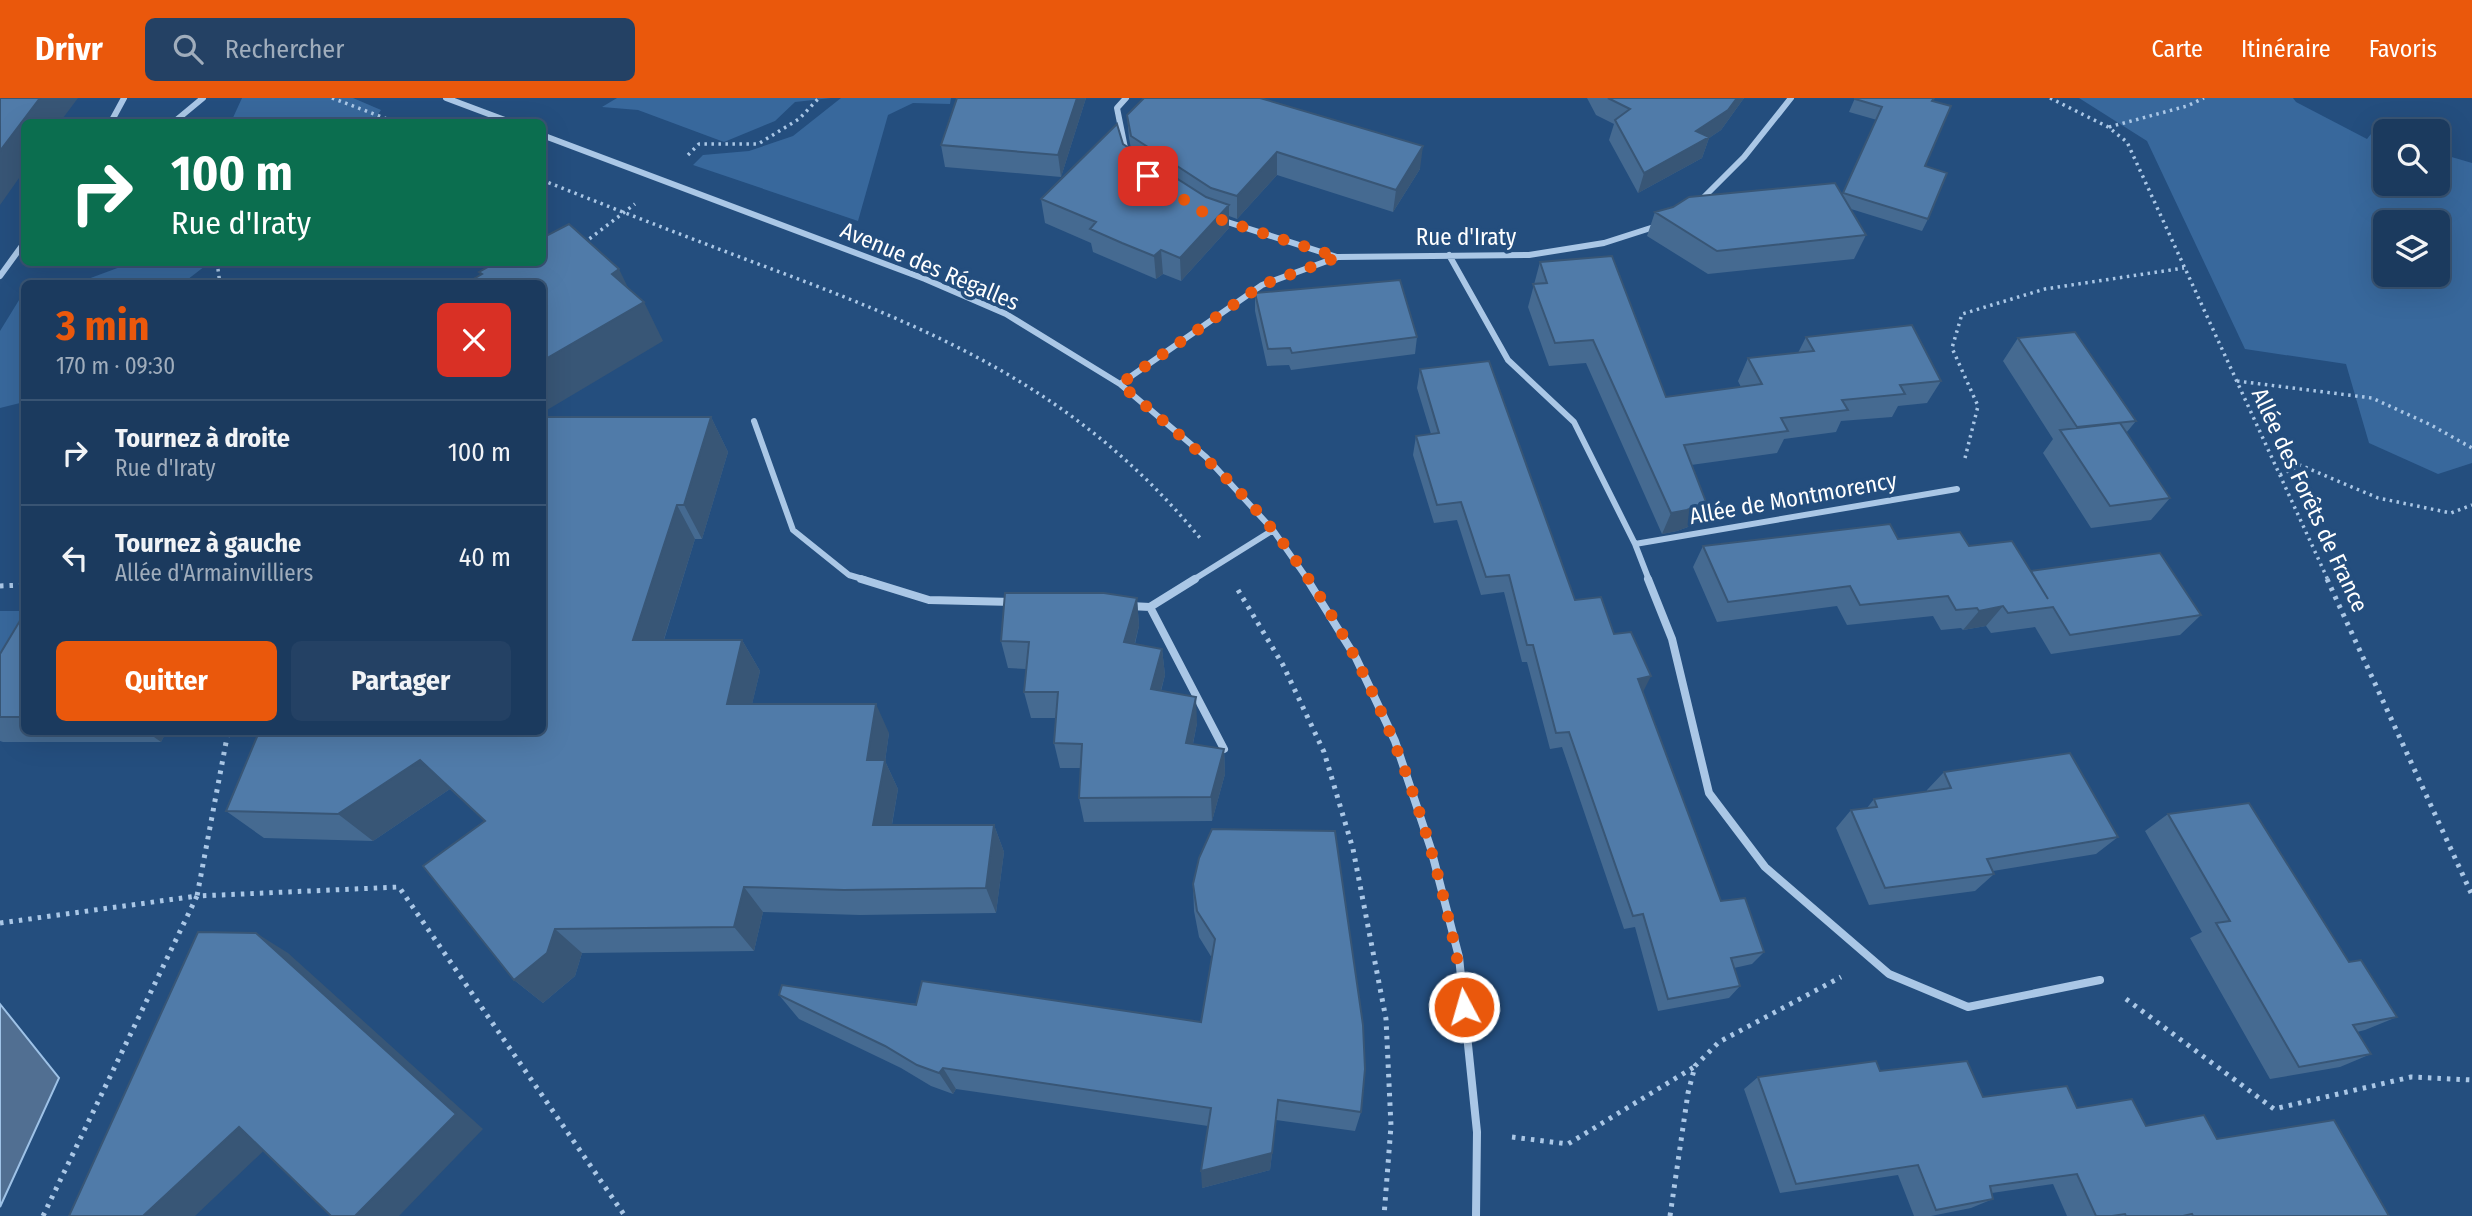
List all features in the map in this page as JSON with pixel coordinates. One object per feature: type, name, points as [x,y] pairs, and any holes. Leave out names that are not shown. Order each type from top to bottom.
[{"type":"street","points":[[113,119],[124,98]]},
{"type":"street","points":[[178,119],[203,98]]},
{"type":"street","points":[[446,98],[502,119]]},
{"type":"street","points":[[1126,98],[1117,108],[1128,163]]},
{"type":"street","points":[[1698,205],[1744,157],[1791,98]]},
{"type":"street","name":"Avenue des Régalles","points":[[546,137],[925,279],[1006,314],[1120,384],[1206,457],[1273,530],[1318,595],[1356,658],[1395,741],[1431,849],[1459,957],[1477,1132],[1476,1216]]},
{"type":"street","points":[[1209,216],[1338,257]]},
{"type":"street","name":"Rue d'Iraty","points":[[1120,384],[1262,285],[1338,257],[1529,255],[1604,243],[1662,225]]},
{"type":"street","points":[[0,276],[21,247]]},
{"type":"street","points":[[1449,255],[1508,360],[1574,422],[1635,544],[1672,639],[1709,793],[1765,867],[1889,974],[1968,1007],[2100,980]]},
{"type":"street","points":[[754,421],[793,530],[849,575],[929,600],[1026,603]]},
{"type":"street","name":"Allée de Montmorency","points":[[1635,544],[1957,489]]},
{"type":"street","points":[[1122,606],[1150,607],[1273,530]]},
{"type":"street","points":[[1150,607],[1224,749]]},
{"type":"path","points":[[332,98],[386,119]]},
{"type":"path","name":"Allée des Forêts de France","points":[[2050,98],[2108,127],[2127,142],[2472,895]]},
{"type":"path","points":[[2108,127],[2187,106],[2204,98]]},
{"type":"path","points":[[1957,489],[1978,406],[1952,348],[1962,314],[2045,289],[2185,268]]},
{"type":"path","points":[[2236,381],[2372,398],[2431,425],[2472,448]]},
{"type":"path","points":[[2280,475],[2300,465],[2378,498],[2451,513],[2472,505]]},
{"type":"path","points":[[0,586],[21,585]]},
{"type":"path","points":[[43,1216],[197,896],[227,735]]},
{"type":"path","points":[[0,923],[197,896],[399,887],[625,1216]]},
{"type":"path","points":[[1477,1132],[1568,1144],[1695,1066],[1719,1042],[1845,975],[1869,957]]},
{"type":"path","points":[[2100,980],[2274,1109],[2411,1077],[2472,1080]]},
{"type":"path","points":[[1670,1216],[1688,1093],[1695,1066]]},
{"type":"shaded area","points":[[242,98],[353,98],[381,110],[375,119],[232,119]]},
{"type":"shaded area","points":[[617,98],[831,98],[795,102],[775,121],[724,142],[638,110],[602,107]]},
{"type":"shaded area","points":[[841,98],[951,98],[950,104],[913,103],[888,115],[858,221],[693,165],[703,155],[749,151],[793,136]]},
{"type":"shaded area","points":[[2079,98],[2293,98],[2367,139],[2373,135],[2373,196],[2450,196],[2450,157],[2472,163],[2472,463],[2438,474],[2369,443],[2346,364],[2245,349],[2147,141]]},
{"type":"shaded area","points":[[123,266],[205,266],[187,280],[85,280]]},
{"type":"shaded area","points":[[21,297],[21,403],[0,408],[0,331]]},
{"type":"shaded area","points":[[0,611],[21,611],[21,703],[0,737]]},
{"type":"shaded area","points":[[0,1004],[59,1078],[0,1207]]},
{"type":"building","points":[[0,98],[40,98],[24,119],[21,119],[21,123],[0,151]]},
{"type":"building","points":[[957,98],[1077,98],[1058,155],[941,145]]},
{"type":"building","points":[[1144,98],[1260,98],[1423,146],[1396,190],[1277,152],[1237,196],[1211,188],[1131,136],[1127,115]]},
{"type":"building","points":[[1608,98],[1737,98],[1728,110],[1696,131],[1709,137],[1644,173],[1615,120],[1630,109]]},
{"type":"building","points":[[1855,98],[1934,98],[1932,101],[1951,106],[1925,166],[1947,173],[1928,219],[1843,193],[1882,107]]},
{"type":"building","points":[[1117,124],[1123,144],[1206,197],[1229,205],[1180,258],[1161,250],[1154,256],[1122,243],[1090,229],[1096,222],[1041,199]]},
{"type":"building","points":[[1835,183],[1866,235],[1717,251],[1655,212],[1673,207],[1689,197]]},
{"type":"building","points":[[569,224],[619,269],[612,274],[644,302],[546,359],[546,280],[472,280],[490,266],[546,266],[546,236]]},
{"type":"building","points":[[1612,256],[1666,397],[1762,384],[1748,358],[1814,351],[1806,337],[1912,325],[1941,381],[1900,385],[1905,394],[1842,400],[1848,410],[1781,418],[1788,431],[1684,445],[1706,502],[1671,513],[1593,340],[1555,343],[1533,284],[1547,283],[1540,262]]},
{"type":"building","points":[[1400,280],[1417,337],[1292,353],[1290,348],[1268,349],[1255,293]]},
{"type":"building","points":[[2075,332],[2136,421],[2077,427],[2018,338]]},
{"type":"building","points":[[1489,361],[1575,600],[1601,597],[1614,634],[1631,632],[1651,676],[1638,679],[1721,901],[1745,898],[1764,952],[1731,958],[1740,986],[1668,999],[1643,914],[1633,916],[1569,732],[1556,733],[1533,645],[1527,645],[1509,575],[1486,577],[1461,502],[1437,505],[1416,436],[1439,433],[1420,369]]},
{"type":"building","points":[[546,417],[711,417],[684,505],[677,505],[633,640],[742,640],[727,704],[876,704],[867,760],[885,760],[873,825],[994,825],[986,888],[844,890],[744,887],[734,927],[555,929],[547,953],[514,980],[423,866],[485,821],[420,760],[338,814],[226,811],[258,735],[546,735]]},
{"type":"building","points":[[2120,423],[2170,498],[2110,506],[2060,430]]},
{"type":"building","points":[[1890,524],[1898,539],[1960,532],[1969,546],[2012,541],[2048,599],[2031,571],[2160,553],[2201,615],[2070,635],[2053,607],[2008,613],[2003,606],[1979,611],[1977,608],[1956,610],[1948,596],[1860,605],[1850,586],[1728,602],[1703,546]]},
{"type":"building","points":[[1005,593],[1104,593],[1137,598],[1124,642],[1162,649],[1151,689],[1196,697],[1186,743],[1224,749],[1211,797],[1079,798],[1082,744],[1054,743],[1058,692],[1024,692],[1029,642],[1001,641]]},
{"type":"building","points":[[21,619],[21,717],[0,717],[0,654]]},
{"type":"building","points":[[2070,753],[2118,837],[1987,859],[1994,874],[1885,888],[1851,810],[1877,807],[1874,799],[1951,788],[1944,772]]},
{"type":"building","points":[[2249,803],[2349,962],[2361,960],[2397,1017],[2353,1025],[2371,1054],[2299,1067],[2216,923],[2230,921],[2168,814]]},
{"type":"building","points":[[1212,829],[1335,831],[1363,1025],[1365,1069],[1361,1112],[1278,1100],[1272,1153],[1201,1171],[1211,1108],[943,1068],[939,1073],[917,1065],[885,1046],[779,995],[782,985],[916,1005],[922,981],[1201,1022],[1215,939],[1197,911],[1193,884],[1199,858]]},
{"type":"building","points":[[198,932],[256,933],[456,1114],[355,1216],[331,1216],[239,1127],[143,1216],[69,1216]]},
{"type":"building","points":[[1876,1061],[1880,1071],[1967,1061],[1983,1097],[2067,1086],[2077,1108],[2132,1099],[2146,1126],[2204,1115],[2217,1139],[2334,1120],[2389,1216],[2096,1216],[2077,1174],[1990,1186],[1993,1199],[1936,1210],[1918,1165],[1796,1184],[1758,1077]]},
{"type":"route","points":[[1148,176],[1209,216],[1338,257],[1262,285],[1120,384],[1206,457],[1273,530],[1318,595],[1356,658],[1395,741],[1431,849],[1459,957],[1464,1007]]}]
